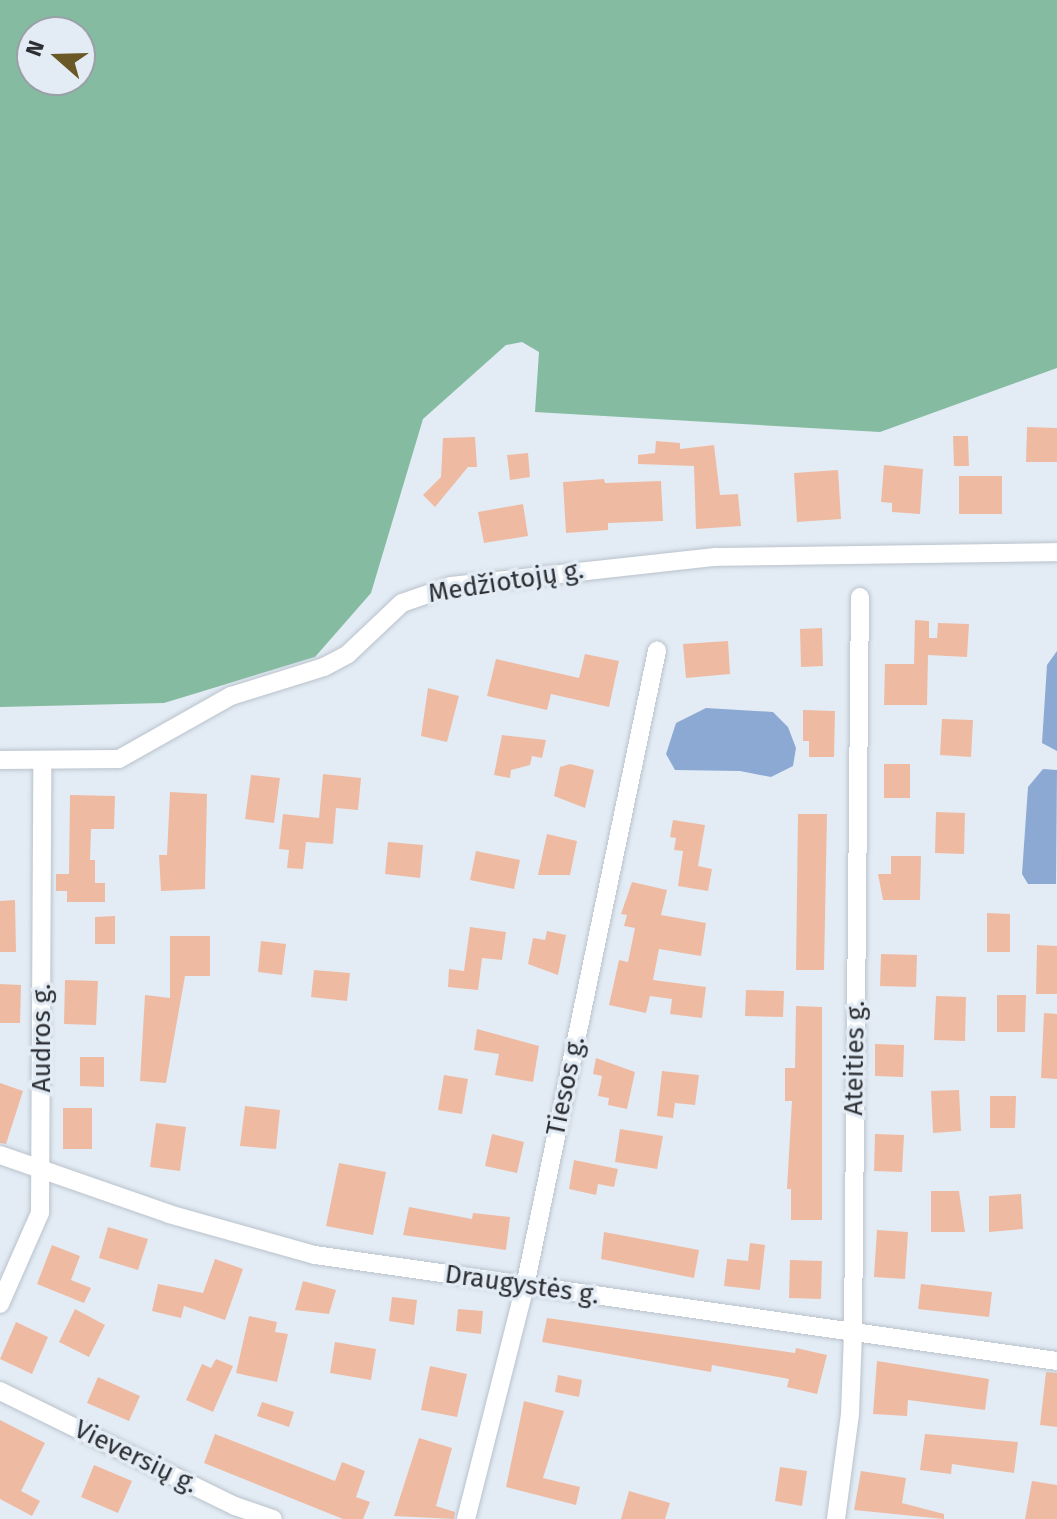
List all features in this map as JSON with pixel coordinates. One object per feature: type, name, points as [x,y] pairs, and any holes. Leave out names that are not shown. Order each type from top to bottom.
[{"type":"street","name":"Medžiotojų g.","points":[[0,760],[42,764],[119,759],[231,696],[324,667],[348,654],[402,603],[451,586],[715,557],[1057,552]]},
{"type":"street","name":"Ateities g.","points":[[836,1519],[850,1414],[853,1333],[860,597]]},
{"type":"street","name":"Tiesos g.","points":[[466,1519],[525,1286],[657,651]]},
{"type":"street","name":"Audros g.","points":[[0,1304],[40,1213],[42,764]]},
{"type":"street","name":"Draugystės g.","points":[[0,1155],[169,1214],[315,1255],[1057,1361]]},
{"type":"street","name":"Vieversių g.","points":[[0,1391],[235,1506],[273,1519]]},
{"type":"green space","points":[[0,0],[1057,0],[1057,368],[880,432],[535,412],[539,352],[522,342],[506,345],[423,419],[371,593],[315,657],[164,703],[0,707]]},
{"type":"water","points":[[1057,651],[1057,751],[1042,743],[1047,665]]},
{"type":"water","points":[[706,708],[773,712],[788,727],[796,748],[793,766],[771,777],[740,771],[675,770],[666,754],[676,723]]},
{"type":"water","points":[[1043,769],[1057,770],[1056,884],[1028,884],[1022,874],[1028,787]]},
{"type":"building","points":[[1027,427],[1057,428],[1057,462],[1026,462]]},
{"type":"building","points":[[953,436],[968,436],[969,466],[954,466]]},
{"type":"building","points":[[475,437],[477,467],[468,467],[435,507],[423,495],[441,477],[443,438]]},
{"type":"building","points":[[656,441],[680,443],[680,449],[714,445],[720,495],[738,494],[741,526],[696,529],[694,466],[638,464],[638,455],[655,453]]},
{"type":"building","points":[[528,453],[530,477],[510,480],[507,455]]},
{"type":"building","points":[[884,465],[923,469],[920,514],[892,512],[892,503],[881,502]]},
{"type":"building","points":[[838,470],[841,519],[797,522],[794,473]]},
{"type":"building","points":[[959,476],[1002,476],[1002,514],[959,514]]},
{"type":"building","points":[[604,479],[605,483],[661,481],[663,521],[608,523],[608,530],[566,533],[563,482]]},
{"type":"building","points":[[523,504],[528,536],[484,543],[478,512]]},
{"type":"building","points":[[915,620],[929,621],[929,638],[937,638],[938,623],[969,624],[967,657],[928,655],[927,705],[884,705],[885,664],[914,664]]},
{"type":"building","points":[[822,628],[823,666],[801,667],[800,629]]},
{"type":"building","points":[[728,641],[730,674],[686,678],[683,644]]},
{"type":"building","points":[[585,654],[619,661],[609,707],[551,694],[547,710],[487,696],[496,659],[579,678]]},
{"type":"building","points":[[428,688],[459,696],[447,742],[421,736]]},
{"type":"building","points":[[803,710],[835,711],[834,757],[809,757],[809,741],[803,741]]},
{"type":"building","points":[[942,719],[973,720],[971,757],[940,755]]},
{"type":"building","points":[[502,735],[546,740],[542,758],[532,756],[530,765],[511,770],[510,778],[494,775]]},
{"type":"building","points":[[570,764],[594,770],[585,808],[554,796],[560,767]]},
{"type":"building","points":[[884,764],[910,764],[910,798],[884,798]]},
{"type":"building","points":[[323,774],[361,778],[358,810],[336,808],[333,844],[306,842],[303,869],[287,868],[289,850],[279,849],[283,814],[319,818]]},
{"type":"building","points":[[251,775],[280,778],[274,823],[245,819]]},
{"type":"building","points":[[170,792],[207,794],[205,889],[161,891],[159,855],[167,855]]},
{"type":"building","points":[[70,795],[115,796],[114,829],[91,829],[90,860],[95,860],[95,883],[105,883],[105,902],[67,902],[67,891],[56,891],[56,874],[69,874]]},
{"type":"building","points":[[936,812],[965,813],[964,854],[935,853]]},
{"type":"building","points":[[798,814],[827,814],[824,970],[796,970]]},
{"type":"building","points":[[673,820],[705,825],[698,866],[712,869],[708,891],[678,886],[683,851],[674,850],[676,838],[670,837]]},
{"type":"building","points":[[547,834],[577,841],[570,875],[538,875]]},
{"type":"building","points":[[388,842],[423,845],[420,878],[385,874]]},
{"type":"building","points":[[476,851],[520,860],[514,889],[470,880]]},
{"type":"building","points":[[891,856],[921,856],[920,900],[883,900],[878,874],[891,874]]},
{"type":"building","points":[[632,882],[667,890],[661,915],[706,923],[701,956],[659,949],[653,980],[706,987],[702,1018],[670,1014],[672,999],[650,996],[646,1013],[609,1005],[619,960],[628,962],[635,928],[624,926],[627,915],[621,914]]},
{"type":"building","points":[[15,900],[16,952],[0,952],[0,901]]},
{"type":"building","points":[[987,913],[1010,914],[1010,952],[987,952]]},
{"type":"building","points":[[115,916],[115,944],[95,944],[95,917]]},
{"type":"building","points":[[470,927],[506,932],[502,960],[482,958],[478,990],[448,987],[449,969],[464,971]]},
{"type":"building","points":[[547,931],[566,935],[558,975],[528,964],[533,938],[545,940]]},
{"type":"building","points":[[170,936],[210,936],[210,976],[185,976],[166,1083],[140,1081],[145,995],[170,998]]},
{"type":"building","points":[[261,941],[286,944],[282,975],[258,972]]},
{"type":"building","points":[[1037,945],[1057,946],[1057,994],[1036,994]]},
{"type":"building","points":[[881,954],[917,955],[916,987],[880,986]]},
{"type":"building","points":[[314,970],[350,973],[347,1001],[311,997]]},
{"type":"building","points":[[65,980],[98,981],[96,1025],[64,1024]]},
{"type":"building","points":[[0,984],[21,985],[20,1023],[0,1023]]},
{"type":"building","points":[[746,990],[784,991],[783,1017],[745,1016]]},
{"type":"building","points":[[997,995],[1026,995],[1025,1032],[997,1032]]},
{"type":"building","points":[[936,996],[966,997],[965,1041],[934,1040]]},
{"type":"building","points":[[796,1006],[822,1007],[822,1220],[791,1220],[791,1189],[787,1189],[792,1101],[785,1101],[785,1068],[795,1068]]},
{"type":"building","points":[[1044,1013],[1057,1014],[1057,1079],[1041,1078]]},
{"type":"building","points":[[477,1029],[539,1046],[533,1082],[495,1075],[499,1054],[474,1050]]},
{"type":"building","points":[[875,1044],[904,1045],[903,1077],[875,1076]]},
{"type":"building","points":[[80,1057],[104,1057],[104,1087],[80,1086]]},
{"type":"building","points":[[596,1058],[635,1072],[627,1109],[608,1105],[609,1098],[598,1096],[602,1076],[593,1074]]},
{"type":"building","points":[[662,1071],[699,1075],[695,1105],[675,1103],[673,1118],[657,1116]]},
{"type":"building","points":[[444,1075],[468,1079],[462,1114],[438,1110]]},
{"type":"building","points":[[0,1083],[23,1091],[6,1144],[0,1143]]},
{"type":"building","points":[[959,1090],[961,1131],[933,1133],[931,1091]]},
{"type":"building","points":[[990,1096],[1016,1096],[1015,1128],[990,1128]]},
{"type":"building","points":[[245,1106],[280,1110],[276,1149],[240,1146]]},
{"type":"building","points":[[63,1108],[92,1108],[92,1149],[63,1149]]},
{"type":"building","points":[[156,1123],[186,1127],[180,1171],[150,1167]]},
{"type":"building","points":[[620,1129],[663,1136],[657,1169],[615,1162]]},
{"type":"building","points":[[492,1134],[524,1142],[517,1173],[485,1166]]},
{"type":"building","points":[[875,1134],[904,1135],[902,1172],[874,1171]]},
{"type":"building","points":[[574,1160],[618,1169],[614,1187],[598,1184],[596,1195],[569,1189]]},
{"type":"building","points":[[339,1163],[386,1172],[373,1235],[326,1226]]},
{"type":"building","points":[[931,1191],[959,1191],[965,1232],[931,1232]]},
{"type":"building","points":[[1021,1194],[1023,1229],[989,1232],[989,1196]]},
{"type":"building","points":[[409,1207],[472,1219],[473,1213],[510,1217],[506,1250],[403,1235]]},
{"type":"building","points":[[108,1227],[148,1239],[138,1270],[99,1258]]},
{"type":"building","points":[[877,1230],[908,1232],[905,1279],[874,1277]]},
{"type":"building","points":[[604,1232],[699,1250],[694,1278],[601,1259]]},
{"type":"building","points":[[750,1243],[765,1245],[760,1290],[724,1286],[727,1259],[748,1261]]},
{"type":"building","points":[[52,1245],[80,1256],[71,1280],[91,1288],[84,1303],[37,1284]]},
{"type":"building","points":[[215,1259],[243,1269],[225,1320],[184,1306],[181,1318],[152,1311],[158,1284],[203,1293]]},
{"type":"building","points":[[790,1260],[822,1261],[821,1299],[789,1298]]},
{"type":"building","points":[[303,1281],[336,1290],[329,1314],[295,1310]]},
{"type":"building","points":[[921,1284],[992,1292],[989,1317],[918,1309]]},
{"type":"building","points":[[392,1297],[417,1300],[414,1325],[389,1321]]},
{"type":"building","points":[[75,1309],[105,1325],[89,1357],[59,1342]]},
{"type":"building","points":[[458,1309],[483,1311],[481,1334],[456,1331]]},
{"type":"building","points":[[249,1316],[277,1322],[275,1332],[288,1334],[277,1382],[236,1373]]},
{"type":"building","points":[[547,1318],[795,1353],[796,1348],[827,1355],[817,1394],[787,1387],[789,1379],[712,1365],[711,1372],[542,1342]]},
{"type":"building","points":[[16,1322],[48,1337],[32,1374],[0,1359]]},
{"type":"building","points":[[335,1342],[376,1349],[371,1380],[330,1373]]},
{"type":"building","points":[[216,1359],[233,1366],[213,1412],[186,1400],[202,1364],[211,1368]]},
{"type":"building","points":[[877,1361],[989,1379],[985,1410],[908,1400],[907,1416],[873,1414]]},
{"type":"building","points":[[430,1366],[467,1374],[457,1417],[421,1410]]},
{"type":"building","points":[[1046,1372],[1057,1373],[1057,1427],[1040,1425]]},
{"type":"building","points":[[558,1375],[582,1380],[579,1397],[555,1392]]},
{"type":"building","points":[[98,1377],[140,1396],[129,1421],[87,1403]]},
{"type":"building","points":[[524,1401],[564,1411],[543,1478],[580,1487],[576,1505],[506,1487]]},
{"type":"building","points":[[262,1402],[294,1412],[289,1427],[257,1416]]},
{"type":"building","points":[[0,1420],[45,1443],[21,1491],[40,1501],[32,1516],[0,1499]]},
{"type":"building","points":[[215,1434],[335,1481],[342,1462],[365,1471],[356,1497],[370,1502],[363,1519],[343,1519],[204,1463]]},
{"type":"building","points":[[925,1434],[1018,1442],[1014,1473],[952,1464],[951,1474],[920,1470]]},
{"type":"building","points":[[419,1438],[452,1448],[436,1506],[455,1512],[454,1519],[394,1516]]},
{"type":"building","points":[[94,1465],[132,1481],[118,1513],[81,1497]]},
{"type":"building","points":[[780,1467],[807,1471],[802,1506],[775,1501]]},
{"type":"building","points":[[861,1471],[906,1478],[902,1503],[944,1514],[944,1519],[854,1510]]},
{"type":"building","points":[[1032,1481],[1057,1485],[1057,1519],[1025,1519]]},
{"type":"building","points":[[629,1491],[670,1503],[665,1519],[621,1519]]}]
